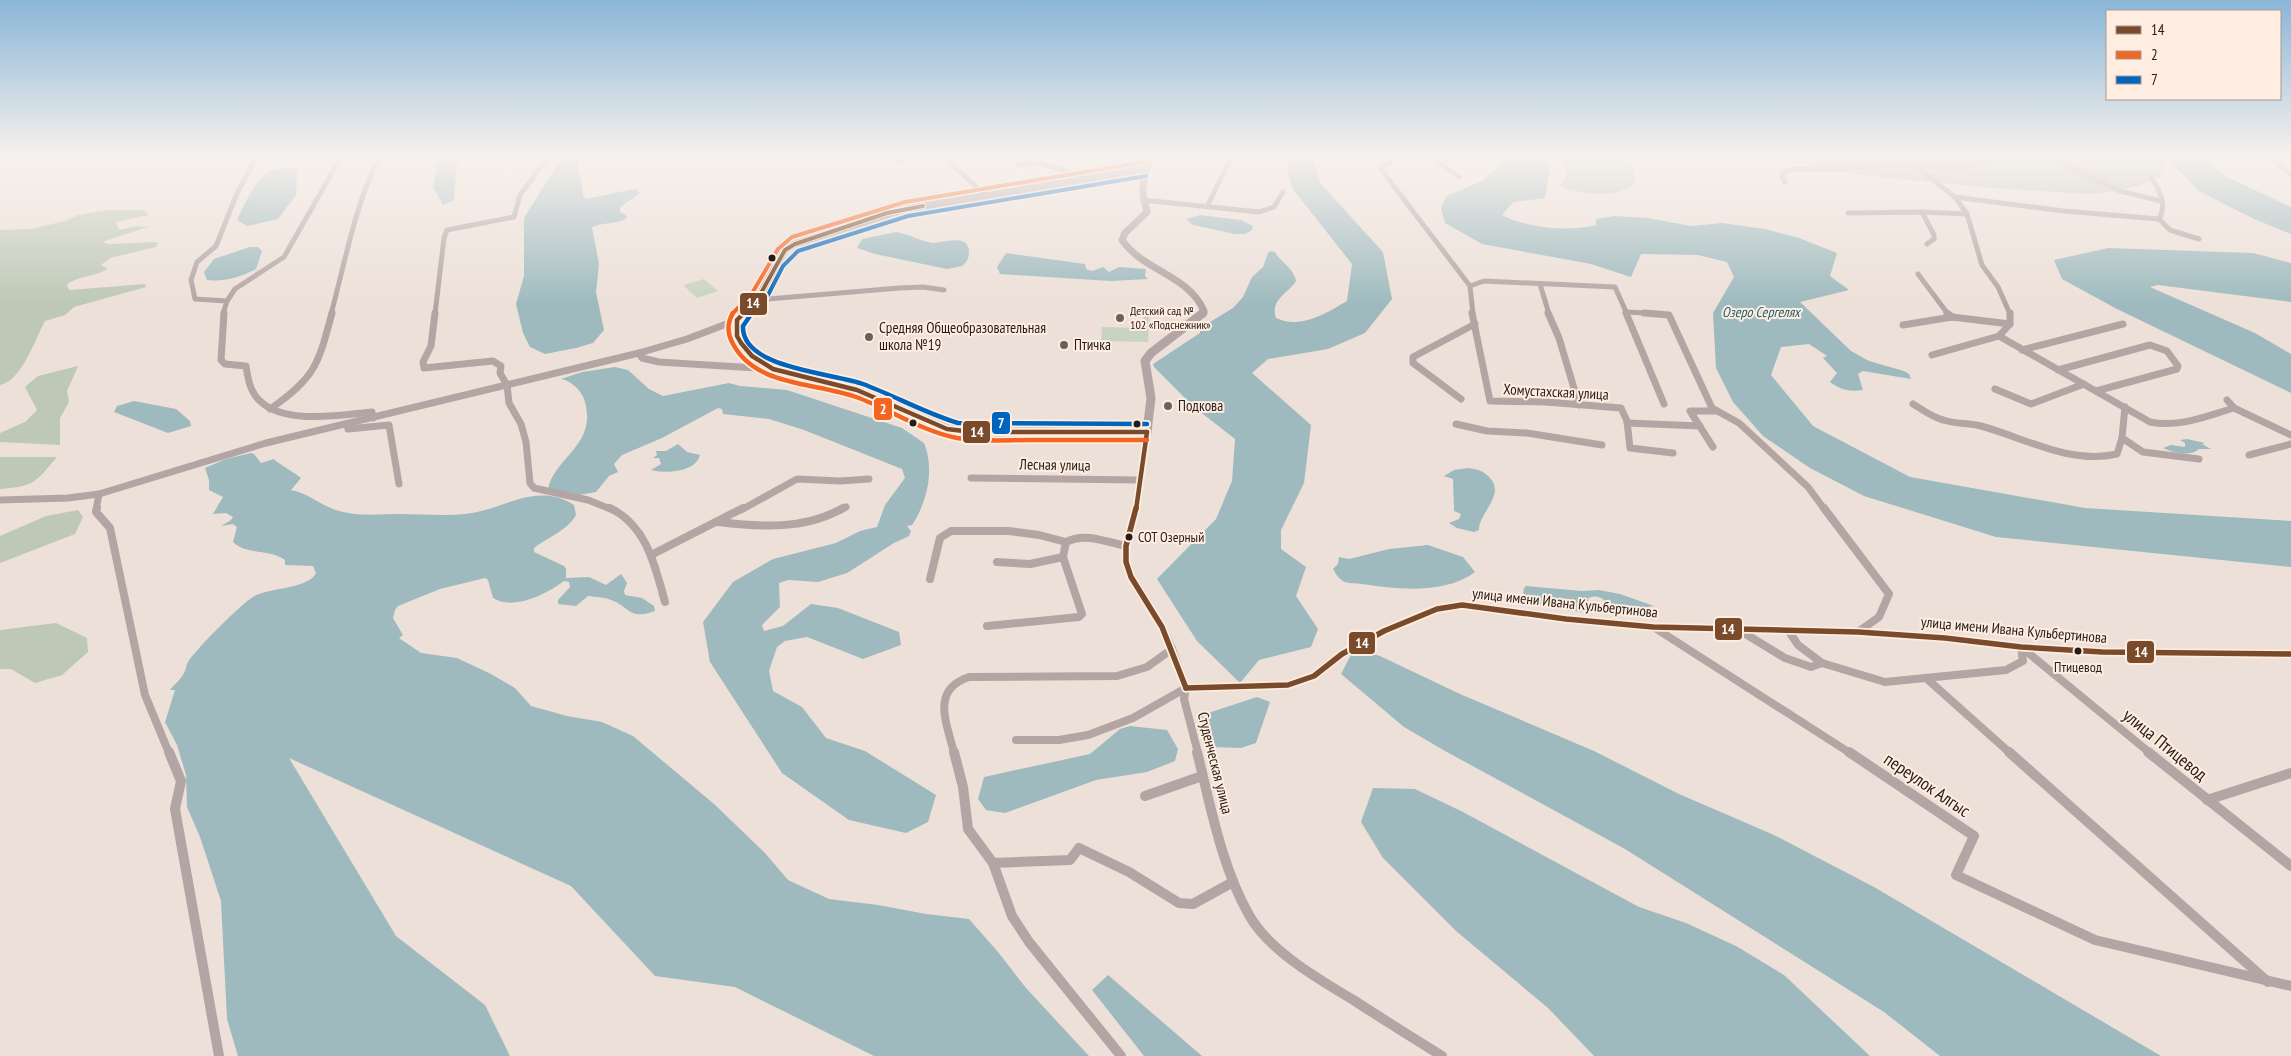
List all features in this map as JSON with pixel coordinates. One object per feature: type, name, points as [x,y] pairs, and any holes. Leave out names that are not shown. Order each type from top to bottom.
[{"type":"street","points":[[227,301],[206,302],[195,299],[191,280],[197,262],[216,246],[233,206]]},
{"type":"street","points":[[313,206],[284,257],[276,265],[233,290],[228,296],[223,315],[221,360],[225,364],[246,366],[249,385],[262,404],[270,409],[296,416],[372,415],[404,411],[639,353],[687,339],[737,320],[757,300],[785,250],[795,244],[887,213],[924,206]]},
{"type":"street","points":[[270,409],[295,392],[310,378],[320,360],[360,206]]},
{"type":"street","points":[[517,206],[514,217],[447,230],[444,238],[430,346],[423,362],[424,368],[493,361],[499,363],[501,366],[500,373],[507,385],[509,402],[521,424],[526,442],[530,483],[534,488],[588,501],[622,515],[636,528],[650,555],[665,602]]},
{"type":"street","name":"Студенческая улица","points":[[1145,206],[1146,212],[1125,233],[1122,240],[1124,245],[1183,286],[1203,305],[1204,311],[1201,316],[1151,353],[1145,361],[1151,398],[1148,432],[1135,514],[1126,546],[1126,562],[1131,577],[1162,627],[1186,688],[1184,698],[1202,776],[1233,882],[1250,917],[1275,946],[1311,974],[1442,1056]]},
{"type":"street","points":[[1201,206],[1264,212],[1274,206]]},
{"type":"street","points":[[1409,206],[1470,286],[1475,324],[1413,357],[1413,363],[1462,399]]},
{"type":"street","points":[[1932,355],[1999,336],[2010,324],[2010,312],[1998,287],[1982,265],[1967,214],[1962,206]]},
{"type":"street","points":[[2027,206],[2159,219],[2170,230],[2199,239]]},
{"type":"street","points":[[2159,219],[2162,214],[2161,206]]},
{"type":"street","points":[[1848,213],[1922,212],[1967,214]]},
{"type":"street","points":[[1922,212],[1934,235],[1934,239],[1927,244]]},
{"type":"street","points":[[1918,274],[1942,305],[1944,313],[1952,317]]},
{"type":"street","points":[[1470,286],[1484,281],[1615,287],[1664,404]]},
{"type":"street","points":[[1540,284],[1551,323],[1559,338],[1579,405]]},
{"type":"street","points":[[757,300],[899,288],[923,287],[944,290]]},
{"type":"street","points":[[1627,312],[1669,314],[1712,408],[1739,423],[1808,487],[1889,594],[1884,610],[1876,621],[1858,632]]},
{"type":"street","points":[[1903,325],[1952,317],[2010,324]]},
{"type":"street","points":[[737,320],[737,336],[741,343],[752,356],[773,369]]},
{"type":"street","name":"Хомустахская улица","points":[[1475,324],[1490,401],[1621,408],[1628,423]]},
{"type":"street","points":[[2022,350],[2123,324]]},
{"type":"street","points":[[1999,336],[2150,422],[2161,425],[2173,424],[2234,408]]},
{"type":"street","points":[[2058,370],[2150,345],[2159,346],[2169,352],[2178,366],[2177,369],[2096,392]]},
{"type":"street","points":[[639,353],[642,358],[659,362],[773,369],[857,390],[941,427],[958,432],[1148,432]]},
{"type":"street","points":[[1995,389],[2031,404],[2084,384]]},
{"type":"street","points":[[2227,400],[2234,408],[2291,435]]},
{"type":"street","points":[[1913,404],[1938,419],[1980,425],[2057,451],[2110,457],[2118,454],[2122,438],[2124,407]]},
{"type":"street","points":[[1714,446],[1690,411],[1716,411]]},
{"type":"street","points":[[0,500],[37,500],[99,494],[257,445],[347,424],[372,415]]},
{"type":"street","points":[[1673,453],[1630,448],[1628,423],[1700,426]]},
{"type":"street","points":[[347,424],[348,429],[383,424],[389,426],[399,484]]},
{"type":"street","points":[[1456,424],[1487,430],[1527,433],[1602,445]]},
{"type":"street","points":[[2122,438],[2142,452],[2199,460]]},
{"type":"street","points":[[2249,455],[2291,444]]},
{"type":"street","name":"Лесная улица","points":[[971,478],[1139,480]]},
{"type":"street","points":[[650,555],[718,522],[797,479],[840,482],[869,479]]},
{"type":"street","points":[[99,494],[96,512],[110,528],[145,695],[181,781],[175,809],[219,1056]]},
{"type":"street","points":[[718,522],[781,526],[809,523],[832,516],[846,507]]},
{"type":"street","points":[[930,580],[940,538],[951,531],[1023,531],[1066,542],[1070,539],[1084,538],[1126,546]]},
{"type":"street","points":[[987,626],[1079,617],[1082,614],[1079,600],[1063,557],[1066,542]]},
{"type":"street","points":[[997,562],[1031,566],[1063,557]]},
{"type":"street","name":"улица имени Ивана Кульбертинова","points":[[1186,688],[1288,685],[1314,676],[1342,654],[1384,631],[1437,609],[1462,605],[1566,620],[1654,627],[1858,632],[1945,638],[2021,647],[2102,652],[2291,654]]},
{"type":"street","name":"переулок Алгыс","points":[[1654,627],[1816,730],[1974,836],[1956,875],[2095,940],[2269,983],[2291,986]]},
{"type":"street","points":[[1739,630],[1785,658],[1811,666],[1822,663]]},
{"type":"street","points":[[1788,630],[1798,645],[1822,663],[1885,682],[2006,670],[2023,661],[2021,647]]},
{"type":"street","name":"улица Птицевод","points":[[2021,647],[2207,800],[2291,866]]},
{"type":"street","points":[[1121,1056],[1029,942],[1012,916],[993,863],[968,829],[963,787],[945,717],[944,704],[947,691],[957,682],[981,676],[1117,676],[1136,673],[1152,666],[1172,649]]},
{"type":"street","points":[[1926,678],[2269,983]]},
{"type":"street","points":[[1016,740],[1059,740],[1088,735],[1134,718],[1186,688]]},
{"type":"street","points":[[2207,800],[2291,773]]},
{"type":"street","points":[[1145,796],[1202,776]]},
{"type":"street","points":[[993,863],[1070,860],[1079,848],[1129,872],[1179,903],[1193,904],[1233,882]]},
{"type":"green space","points":[[107,210],[144,210],[149,215],[116,222],[119,230],[137,226],[148,227],[102,242],[108,244],[158,242],[156,247],[110,258],[101,265],[108,269],[67,284],[69,290],[145,284],[146,287],[74,307],[65,315],[45,321],[21,368],[8,382],[0,385],[0,230],[31,229],[65,221],[78,215]]},
{"type":"green space","points":[[704,279],[718,291],[697,298],[683,285]]},
{"type":"green space","points":[[1144,311],[1150,311],[1148,342],[1101,341],[1102,327],[1143,328]]},
{"type":"green space","points":[[78,366],[67,391],[69,402],[60,418],[60,445],[0,442],[0,433],[25,422],[37,410],[25,387],[38,376]]},
{"type":"green space","points":[[0,457],[57,457],[44,473],[33,482],[0,489]]},
{"type":"green space","points":[[78,510],[83,517],[75,534],[0,563],[0,536],[46,516]]},
{"type":"green space","points":[[56,623],[87,638],[88,652],[62,675],[35,683],[11,669],[0,669],[0,630]]},
{"type":"water","points":[[244,206],[288,206],[278,219],[247,226],[237,220]]},
{"type":"water","points":[[531,206],[621,206],[620,212],[625,214],[627,218],[618,222],[592,227],[599,264],[596,292],[604,330],[593,343],[545,354],[530,347],[523,333],[516,304],[524,276],[524,218]]},
{"type":"water","points":[[1306,206],[1341,206],[1383,252],[1392,299],[1365,333],[1328,349],[1268,359],[1252,373],[1311,425],[1304,483],[1281,530],[1281,549],[1306,567],[1296,596],[1318,629],[1311,647],[1259,660],[1240,683],[1197,641],[1157,579],[1216,519],[1232,481],[1235,439],[1194,407],[1153,364],[1200,333],[1200,328],[1233,308],[1243,297],[1252,277],[1263,267],[1268,253],[1271,251],[1275,252],[1290,269],[1296,281],[1275,306],[1276,318],[1285,321],[1304,321],[1322,315],[1347,301],[1352,264]]},
{"type":"water","name":"Озеро Сергелях","points":[[1442,206],[1509,206],[1502,215],[1523,223],[1548,228],[1573,228],[1596,225],[1596,219],[1614,216],[1648,218],[1691,226],[1722,223],[1765,229],[1799,238],[1837,253],[1830,276],[1849,290],[1800,302],[1851,351],[1869,361],[1904,371],[1909,374],[1911,379],[1863,371],[1858,374],[1863,390],[1842,389],[1830,382],[1837,373],[1823,358],[1827,356],[1809,344],[1781,347],[1771,375],[1813,426],[1910,477],[2085,508],[2291,521],[2291,567],[1996,537],[1864,496],[1810,468],[1763,436],[1733,402],[1716,368],[1713,313],[1734,277],[1727,262],[1698,255],[1641,254],[1631,277],[1591,264],[1482,244],[1445,223]]},
{"type":"water","points":[[2229,206],[2289,206],[2291,207],[2291,234]]},
{"type":"water","points":[[1200,215],[1241,220],[1253,226],[1252,230],[1245,234],[1235,234],[1193,225],[1186,219]]},
{"type":"water","points":[[896,232],[933,243],[960,241],[968,246],[968,258],[962,266],[947,269],[875,254],[857,248],[862,239]]},
{"type":"water","points":[[250,247],[258,247],[262,251],[256,269],[233,278],[207,280],[204,272],[214,259]]},
{"type":"water","points":[[2108,248],[2253,253],[2291,263],[2291,302],[2158,285],[2150,287],[2255,333],[2291,354],[2291,393],[2117,309],[2062,279],[2054,260]]},
{"type":"water","points":[[1006,253],[1085,264],[1086,269],[1092,271],[1103,267],[1109,272],[1119,267],[1146,269],[1145,276],[1148,279],[1111,281],[1000,274],[997,267]]},
{"type":"water","points":[[615,367],[628,370],[649,389],[663,396],[729,383],[740,386],[787,390],[902,428],[924,443],[929,464],[928,486],[922,507],[912,525],[907,526],[911,531],[909,536],[894,543],[847,573],[818,582],[788,580],[779,583],[780,607],[762,625],[764,631],[783,626],[811,604],[838,608],[899,632],[901,645],[863,659],[807,637],[785,641],[777,647],[769,671],[773,691],[802,707],[826,738],[865,751],[936,795],[928,822],[906,833],[849,820],[782,773],[710,662],[703,622],[733,582],[773,559],[836,543],[860,531],[877,527],[885,505],[905,478],[902,469],[804,430],[769,419],[723,414],[722,409],[718,408],[662,438],[622,455],[614,464],[618,472],[609,476],[596,492],[579,495],[548,489],[552,478],[581,439],[586,428],[587,415],[583,396],[571,383],[561,379],[582,372]]},
{"type":"water","points":[[134,401],[176,409],[190,421],[191,426],[168,433],[114,412],[117,406]]},
{"type":"water","points":[[2187,439],[2205,443],[2202,444],[2211,449],[2199,449],[2187,454],[2163,448],[2171,445],[2185,447],[2185,443],[2180,440]]},
{"type":"water","points":[[678,444],[687,452],[700,455],[693,465],[680,470],[664,472],[651,470],[661,464],[659,458],[653,458],[657,455],[656,451],[666,451]]},
{"type":"water","points":[[251,453],[261,463],[274,459],[301,478],[291,490],[330,508],[352,514],[465,514],[533,496],[560,498],[574,505],[576,515],[572,521],[562,530],[534,548],[534,552],[564,566],[566,578],[589,577],[606,585],[621,574],[627,583],[624,591],[625,595],[642,598],[654,606],[655,611],[646,614],[634,613],[611,600],[588,596],[576,606],[558,604],[558,600],[570,587],[569,582],[564,581],[549,591],[530,599],[520,602],[501,602],[493,598],[488,580],[485,578],[440,589],[398,606],[393,618],[403,635],[399,638],[421,653],[457,658],[489,673],[515,688],[531,706],[567,716],[602,722],[633,736],[714,804],[765,853],[788,880],[829,899],[969,919],[1026,988],[1089,1056],[874,1056],[735,987],[655,976],[571,886],[289,758],[396,936],[485,1005],[510,1056],[238,1056],[227,1019],[221,901],[200,837],[187,807],[186,775],[177,745],[165,722],[175,690],[170,690],[183,675],[187,663],[199,648],[239,608],[253,597],[268,591],[304,583],[316,573],[313,566],[285,565],[285,560],[272,554],[251,551],[238,546],[233,542],[237,527],[233,524],[221,526],[233,517],[226,513],[213,514],[223,497],[209,490],[209,480],[205,468],[226,459]]},
{"type":"water","points":[[1468,468],[1480,471],[1488,476],[1494,484],[1495,491],[1479,530],[1474,532],[1457,528],[1449,523],[1459,519],[1461,514],[1454,511],[1453,479],[1444,476],[1454,470]]},
{"type":"water","points":[[1428,545],[1463,557],[1475,572],[1449,584],[1435,587],[1405,588],[1347,583],[1337,576],[1333,569],[1338,564],[1339,557],[1349,559],[1389,549]]},
{"type":"water","points":[[1526,586],[1582,591],[1599,590],[1620,594],[1654,606],[1614,612],[1604,600],[1593,597],[1588,598],[1590,612],[1565,610],[1529,600],[1523,596]]},
{"type":"water","points":[[1354,649],[1380,656],[1460,694],[1594,751],[1679,794],[1774,835],[1874,887],[2161,1056],[1940,1056],[1884,1012],[1625,849],[1404,727],[1341,674]]},
{"type":"water","points":[[1257,697],[1270,702],[1256,743],[1241,748],[1211,747],[1197,729],[1199,716]]},
{"type":"water","points":[[1130,726],[1167,730],[1178,749],[1175,761],[1147,772],[1096,780],[1005,813],[986,810],[978,799],[984,777],[1090,754],[1120,729]]},
{"type":"water","points":[[1373,788],[1415,789],[1463,812],[1639,907],[1686,923],[1736,946],[1784,975],[1870,1056],[1594,1056],[1548,1008],[1456,931],[1383,858],[1361,822]]},
{"type":"water","points":[[1108,975],[1202,1056],[1144,1056],[1092,990]]},
{"type":"transit line","name":"2","points":[[891,206],[792,237],[778,249],[751,295],[736,310],[729,321],[728,332],[730,339],[747,362],[775,377],[856,397],[918,426],[958,438],[983,440],[1147,440]]},
{"type":"transit line","name":"14","points":[[922,206],[887,213],[795,244],[785,250],[757,300],[737,320],[737,336],[741,343],[752,356],[773,369],[857,390],[947,429],[972,432],[1147,432]]},
{"type":"transit line","name":"7","points":[[966,206],[908,216],[798,251],[787,260],[767,297],[745,321],[743,330],[747,339],[754,348],[767,358],[781,365],[860,383],[933,415],[958,423],[1147,424]]},
{"type":"transit line","name":"14","points":[[1147,432],[1135,514],[1126,546],[1126,562],[1131,577],[1162,627],[1186,688]]},
{"type":"transit line","name":"14","points":[[1186,688],[1288,685],[1314,676],[1342,654],[1384,631],[1437,609],[1462,605],[1566,619],[1653,627],[1858,632],[1945,638],[2021,647],[2102,652],[2291,654]]},
{"type":"place","name":"Детский сад № 102 «Подснежник»","points":[[1120,318]]},
{"type":"place","name":"Средняя Общеобразовательная школа №19","points":[[869,337]]},
{"type":"place","name":"Птичка","points":[[1064,345]]},
{"type":"place","name":"Подкова","points":[[1168,406]]},
{"type":"place","name":"СОТ Озерный","points":[[1129,537]]},
{"type":"place","name":"Птицевод","points":[[2078,651]]}]
